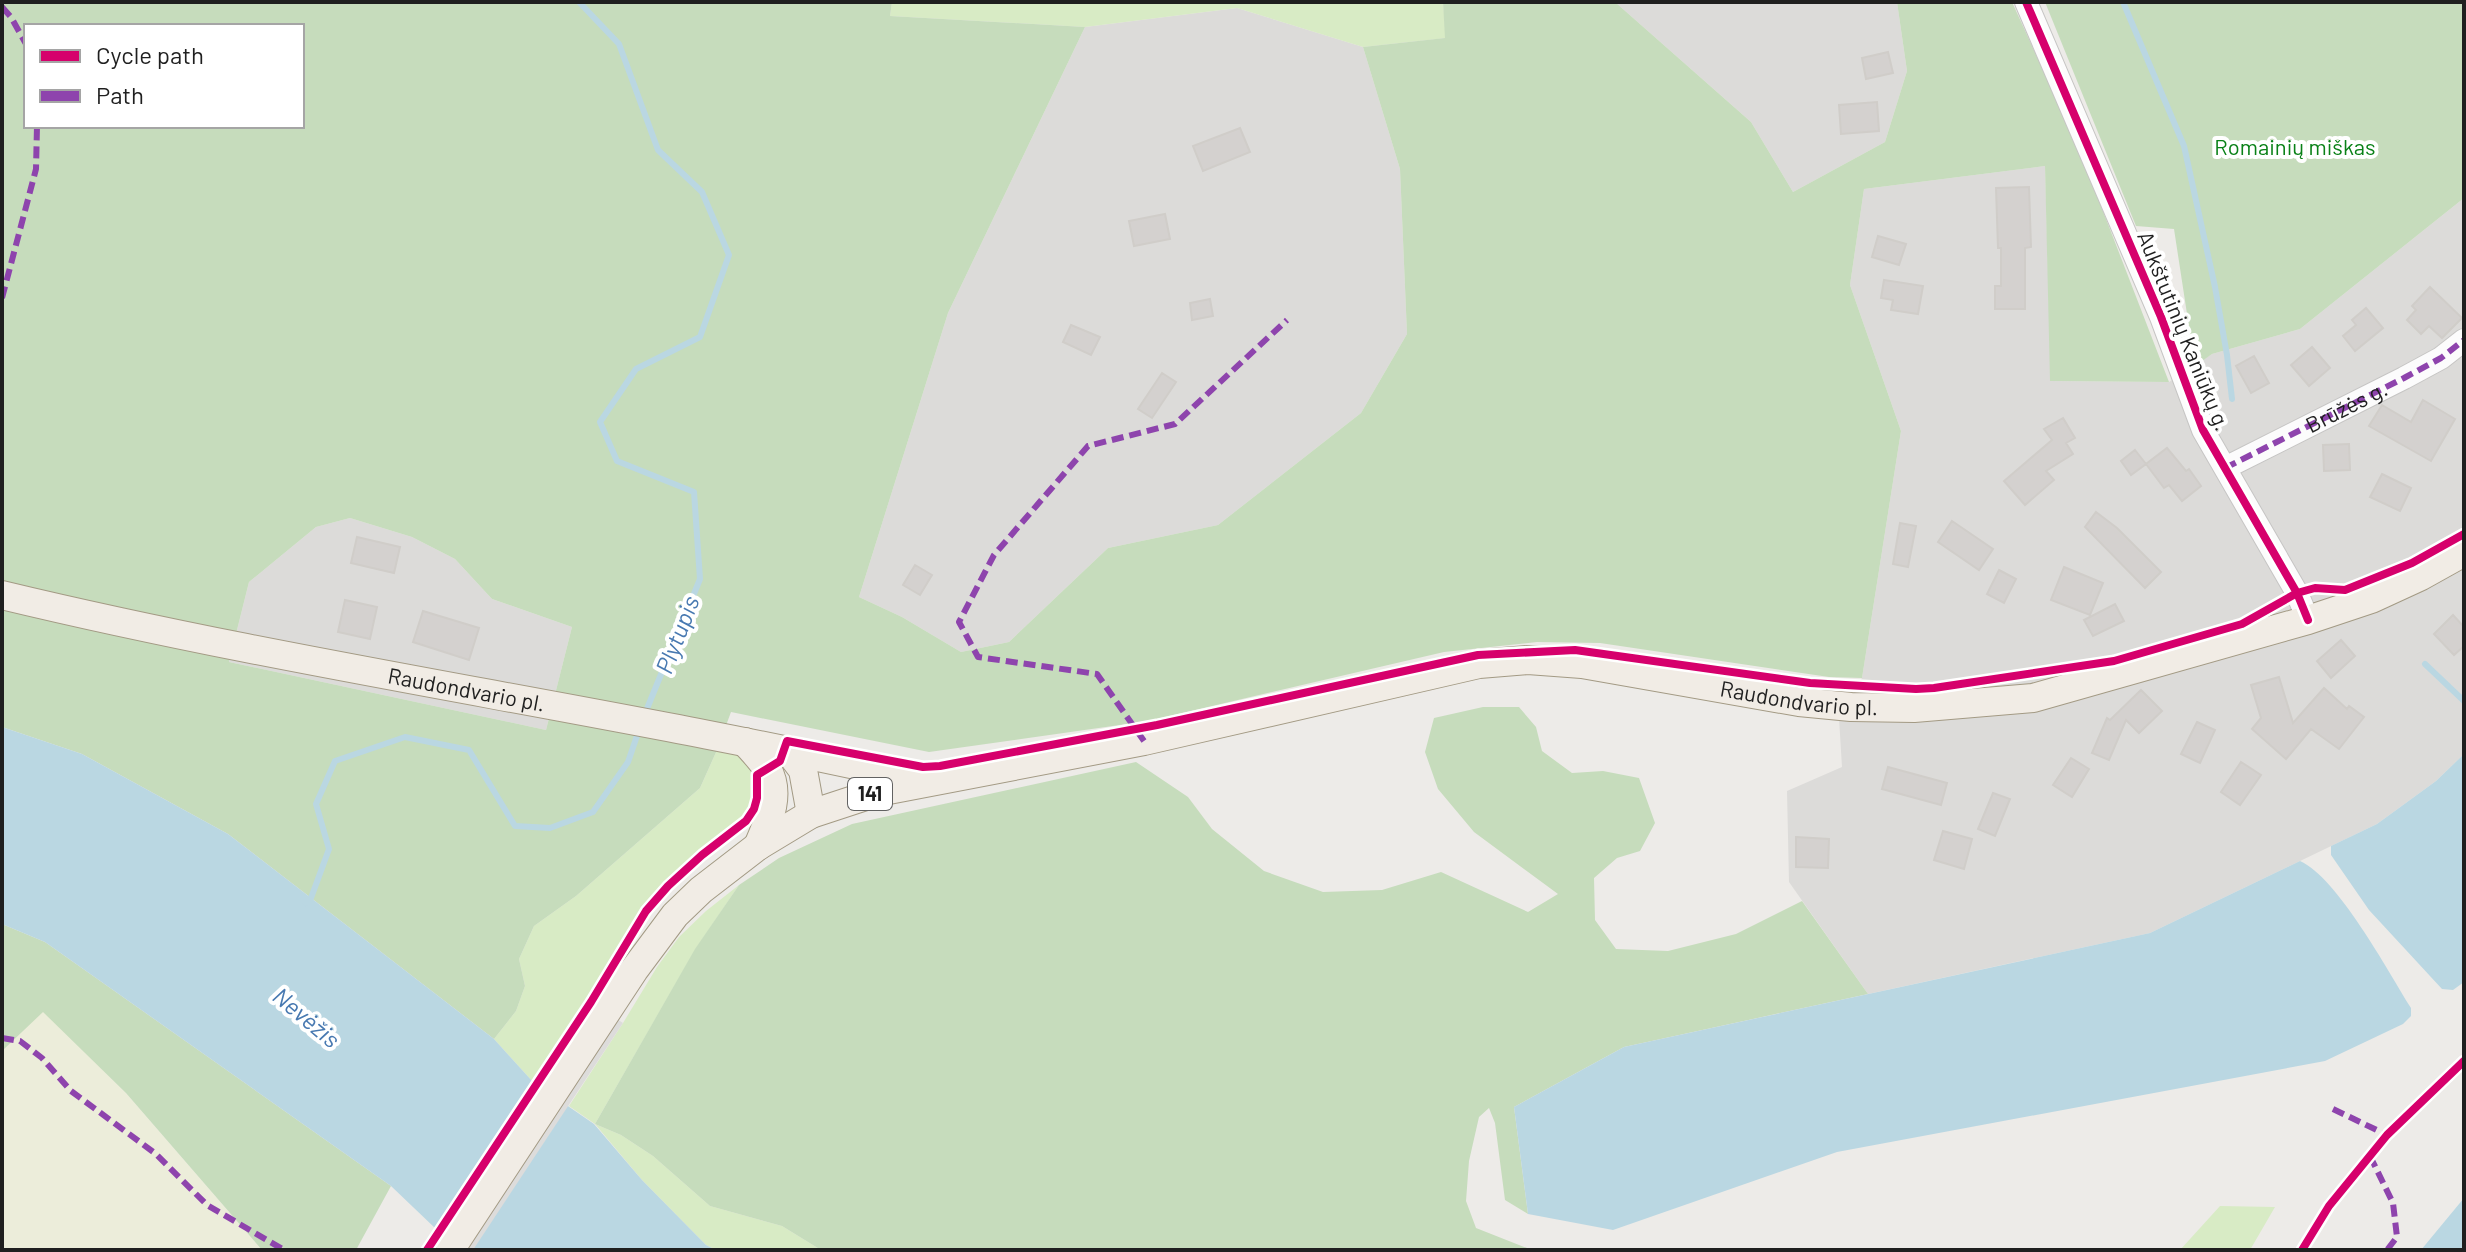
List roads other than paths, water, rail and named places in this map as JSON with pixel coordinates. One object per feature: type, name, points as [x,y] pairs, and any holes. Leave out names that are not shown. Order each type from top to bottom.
[{"type":"main road","name":"Raudondvario pl.","points":[[811,814],[878,792],[1144,741],[1479,664],[1528,660],[1582,664],[1799,702],[1851,707],[1914,708],[2033,698],[2308,620],[2371,599],[2464,552]]},
{"type":"main road","name":"Raudondvario pl.","points":[[2,595],[128,626],[788,750],[931,782]]},
{"type":"main road","points":[[745,742],[767,768],[774,792],[770,817],[758,846]]},
{"type":"main road","points":[[788,750],[803,770],[811,814]]},
{"type":"main road","points":[[774,792],[787,803],[811,814]]},
{"type":"main road","name":"141","points":[[450,1250],[654,941],[675,915],[701,890],[758,846],[811,814]]},
{"type":"street","name":"Aukštutinių Kaniūkų g.","points":[[2026,2],[2161,317],[2203,430],[2297,593],[2308,620]]},
{"type":"street","name":"Brūžės g.","points":[[2225,468],[2404,378],[2441,358],[2464,340]]},
{"type":"water","name":"Nevėžis","points":[[2,727],[82,754],[228,834],[494,1039],[533,1082],[594,1124],[642,1180],[706,1245],[716,1250],[458,1250],[391,1186],[45,942],[2,924]]},
{"type":"water","points":[[2464,754],[2464,982],[2453,990],[2442,989],[2369,910],[2331,855],[2331,846],[2377,824],[2436,781]]},
{"type":"water","points":[[2300,861],[2330,886],[2376,949],[2411,1008],[2411,1016],[2403,1024],[2325,1061],[1837,1152],[1613,1230],[1528,1214],[1514,1107],[1624,1047],[2150,933]]},
{"type":"water","points":[[2464,1198],[2464,1250],[2421,1250]]},
{"type":"waterway","name":"Plytupis","points":[[579,2],[619,44],[658,150],[702,192],[729,255],[700,337],[636,369],[600,422],[617,461],[694,492],[700,579],[644,716]]},
{"type":"waterway","points":[[2123,2],[2184,146],[2215,287],[2232,399]]},
{"type":"waterway","points":[[2425,664],[2464,701]]},
{"type":"waterway","name":"Plytupis","points":[[306,903],[311,898],[329,849],[316,804],[335,761],[405,737],[469,750],[515,826],[550,828],[593,812],[628,762],[639,730]]},
{"type":"park label","name":"Romainių miškas","points":[[2295,147]]}]
